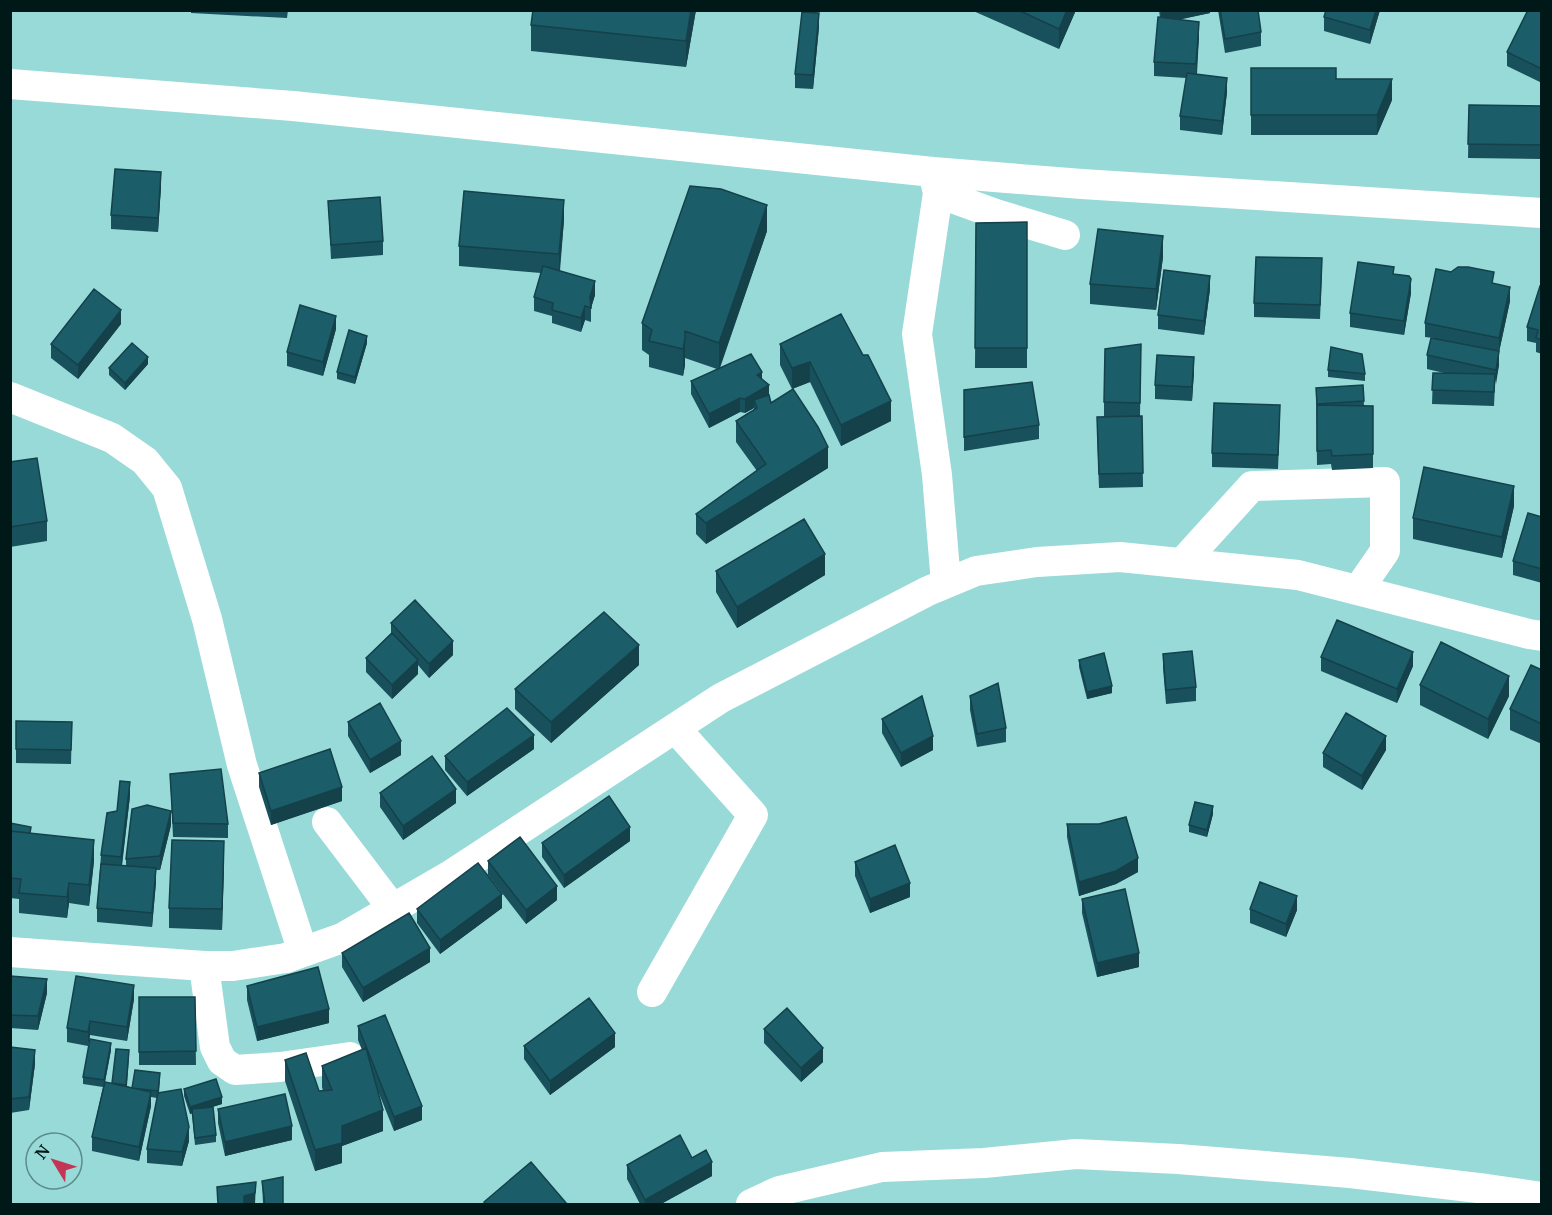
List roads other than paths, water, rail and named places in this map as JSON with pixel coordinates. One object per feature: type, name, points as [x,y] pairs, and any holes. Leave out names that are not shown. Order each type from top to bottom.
[{"type":"street","points":[[10,84],[293,106],[936,183],[1082,184],[1542,213]]},
{"type":"street","points":[[936,183],[996,214],[1065,235]]},
{"type":"street","points":[[936,183],[917,333],[937,475],[946,584]]},
{"type":"street","points":[[10,398],[112,438],[145,461],[166,488],[207,618],[242,765],[303,952]]},
{"type":"street","points":[[1182,563],[1252,486],[1385,482],[1385,551],[1358,590]]},
{"type":"street","points":[[10,952],[204,966],[233,966],[286,958],[342,938],[450,876],[721,698],[928,591],[976,572],[1037,562],[1120,557],[1298,575],[1542,636]]},
{"type":"street","points":[[652,992],[753,815],[675,728]]},
{"type":"street","points":[[327,822],[393,909]]},
{"type":"street","points":[[204,966],[215,1047],[222,1061],[235,1070],[280,1067],[350,1057]]},
{"type":"street","points":[[751,1204],[779,1191],[882,1167],[984,1163],[1076,1154],[1178,1159],[1350,1173],[1487,1188],[1542,1197]]}]
